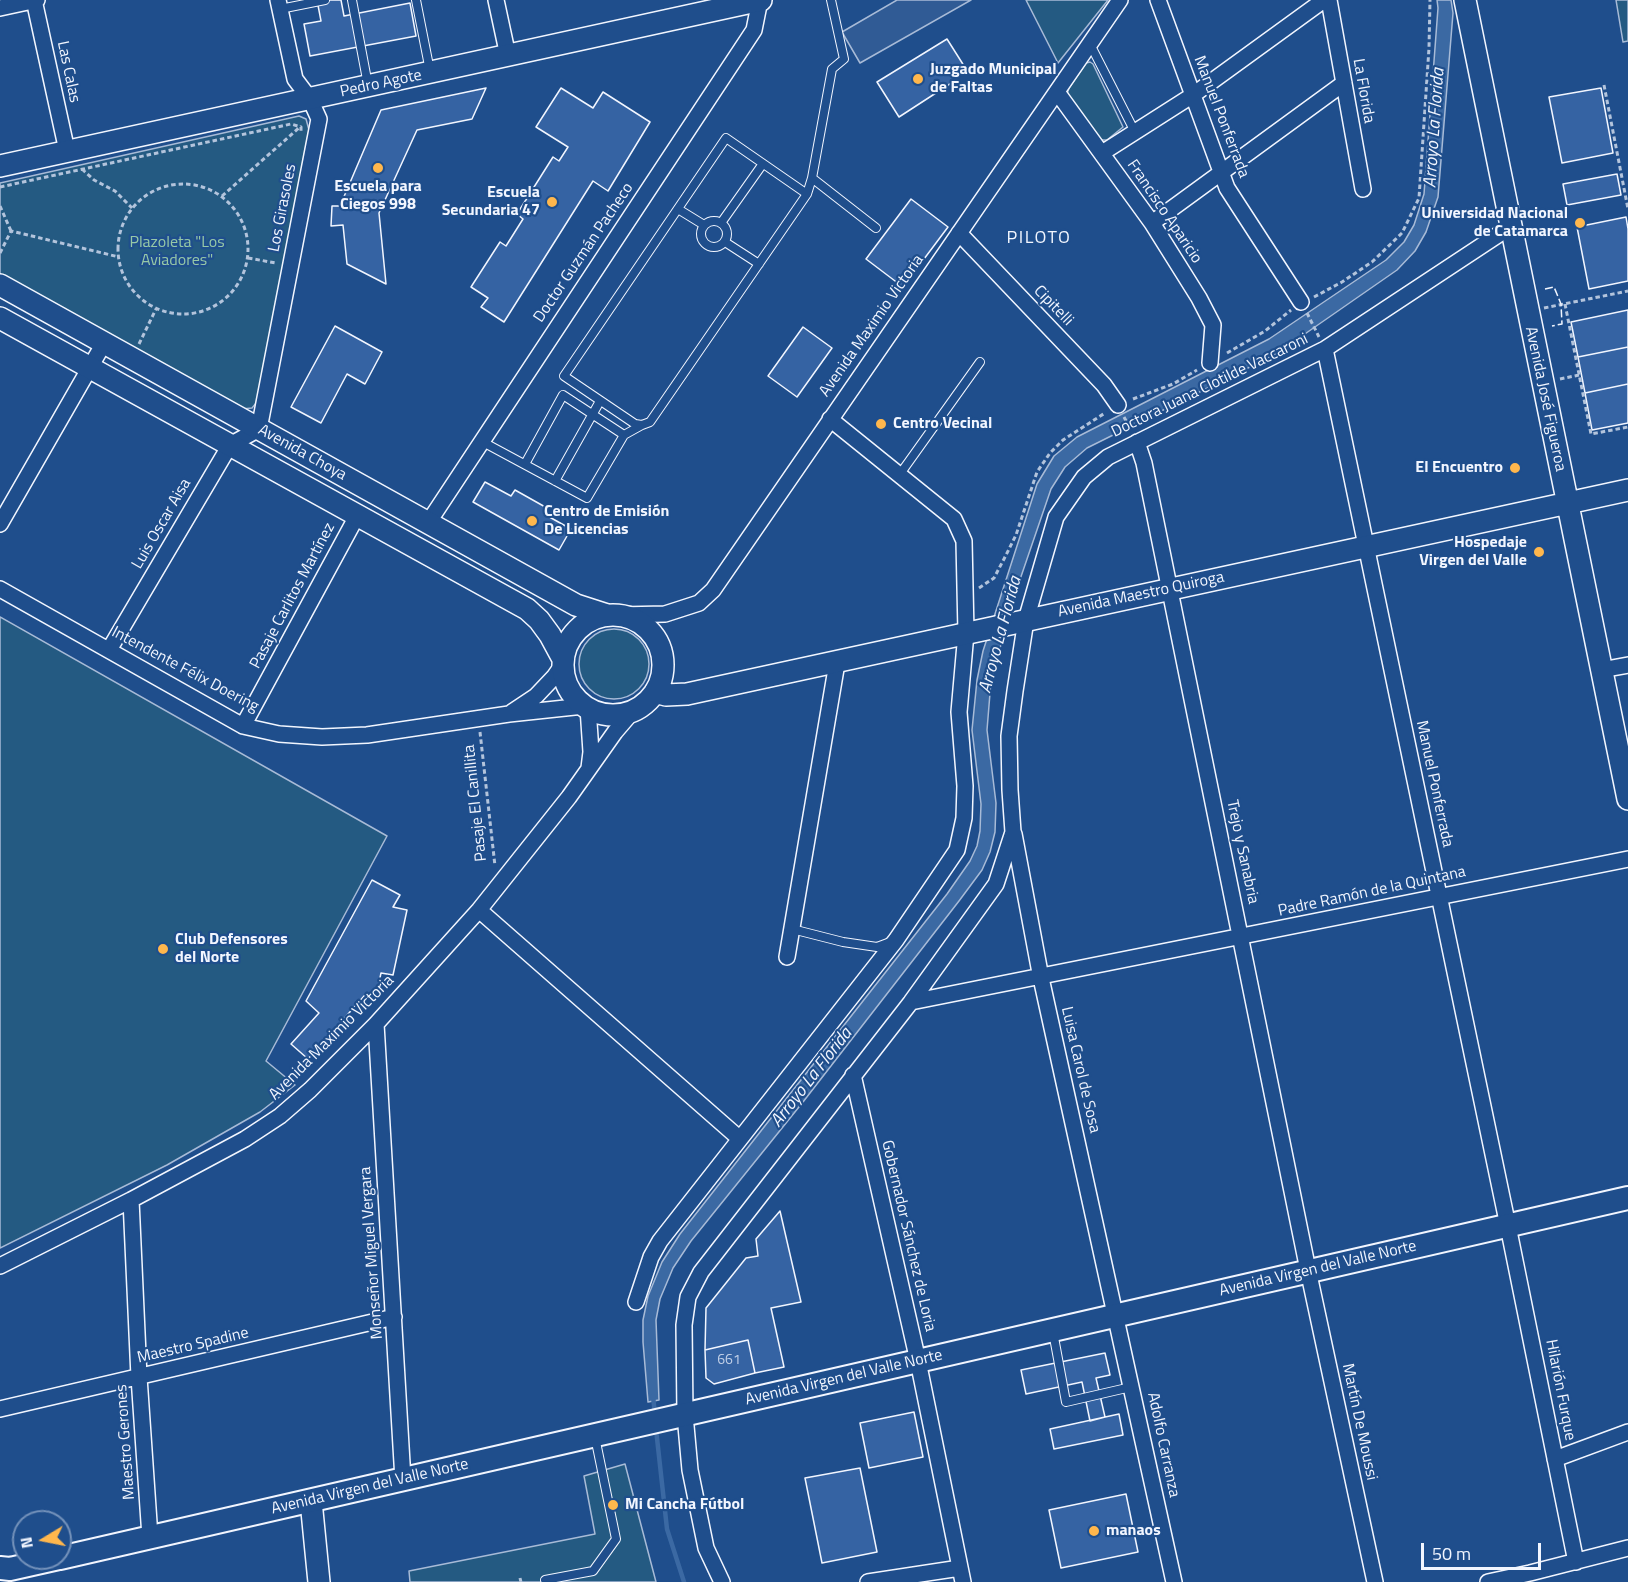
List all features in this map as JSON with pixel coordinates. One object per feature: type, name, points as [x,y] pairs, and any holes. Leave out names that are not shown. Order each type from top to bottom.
[{"type":"main road","name":"Avenida José Figueroa","points":[[1465,0],[1628,799]]},
{"type":"main road","name":"Pedro Agote","points":[[0,166],[750,1]]},
{"type":"main road","name":"Avenida Choya","points":[[0,285],[576,605],[613,615]]},
{"type":"main road","name":"Avenida Choya","points":[[0,318],[527,609],[545,627],[563,661]]},
{"type":"main road","name":"Avenida Maestro Quiroga","points":[[655,692],[666,695],[687,694],[837,663],[1170,588],[1628,490]]},
{"type":"main road","points":[[613,615],[633,619],[645,627],[657,644],[662,664],[661,679],[655,692],[646,703],[633,711],[611,715],[586,707],[575,698],[564,676],[563,661],[568,643],[577,629],[591,620],[613,615]]},
{"type":"main road","name":"Avenida Virgen del Valle Norte","points":[[72,1555],[1628,1198]]},
{"type":"main road","points":[[311,1501],[318,1582]]},
{"type":"street","points":[[0,8],[35,0]]},
{"type":"street","name":"Las Calas","points":[[35,0],[67,151]]},
{"type":"street","points":[[496,0],[508,56]]},
{"type":"street","name":"Avenida Maximio Victoria","points":[[613,615],[665,614],[699,603],[713,590],[1120,0]]},
{"type":"street","name":"Manuel Ponferrada","points":[[1158,0],[1227,188],[1301,302]]},
{"type":"street","points":[[1102,153],[1193,95],[1324,0]]},
{"type":"street","name":"La Florida","points":[[1329,0],[1363,189]]},
{"type":"street","name":"Doctor Guzmán Pacheco","points":[[428,523],[754,30],[750,1]]},
{"type":"street","name":"Los Girasoles","points":[[259,429],[319,119],[310,99],[295,79],[279,4]]},
{"type":"street","points":[[1152,223],[1344,83]]},
{"type":"street","name":"Francisco Aparicio","points":[[1057,92],[1152,223],[1199,298],[1213,325],[1210,363]]},
{"type":"street","name":"Doctora Juana Clotilde Vaccaroni","points":[[722,1582],[706,1548],[678,1416],[688,1297],[701,1272],[911,1002],[996,884],[1013,832],[1009,736],[1020,622],[1056,517],[1084,477],[1108,457],[1325,350],[1510,227]]},
{"type":"street","name":"Cipitelli","points":[[959,233],[1104,385],[1118,405]]},
{"type":"street","points":[[0,524],[104,343]]},
{"type":"street","name":"Manuel Ponferrada","points":[[1325,350],[1508,1226]]},
{"type":"street","points":[[636,1302],[651,1257],[660,1241],[896,940],[957,850],[964,818],[965,786],[959,712],[973,632],[965,598],[963,541],[954,519],[830,418]]},
{"type":"street","points":[[230,445],[259,429]]},
{"type":"street","name":"Trejo y Sanabria","points":[[1137,442],[1144,463],[1170,588],[1308,1270]]},
{"type":"street","name":"Luis Oscar Aisa","points":[[109,650],[230,445]]},
{"type":"street","name":"Pasaje Carlitos Martínez","points":[[243,726],[357,516]]},
{"type":"street","name":"Intendente Félix Doering","points":[[0,589],[243,726],[279,734],[367,735],[509,714],[586,707]]},
{"type":"street","name":"Intendente Félix Doering","points":[[509,714],[536,696],[554,677],[563,661]]},
{"type":"street","points":[[787,957],[837,663]]},
{"type":"street","points":[[1601,670],[1628,665]]},
{"type":"street","points":[[586,707],[591,752],[589,768]]},
{"type":"street","name":"Avenida Maximio Victoria","points":[[0,1266],[131,1200],[245,1138],[280,1116],[310,1090],[376,1024],[479,909],[633,711]]},
{"type":"street","name":"Luisa Carol de Sosa","points":[[1013,832],[1041,978],[1116,1316]]},
{"type":"street","name":"Padre Ramón de la Quintana","points":[[911,1002],[1041,978],[1628,859]]},
{"type":"street","points":[[479,909],[740,1138]]},
{"type":"street","name":"Monseñor Miguel Vergara","points":[[376,1024],[403,1480]]},
{"type":"street","name":"Gobernador Sánchez de Loria","points":[[853,1075],[918,1361],[962,1575]]},
{"type":"street","name":"Maestro Gerones","points":[[131,1200],[139,1377],[150,1537]]},
{"type":"street","name":"Hilarión Furque","points":[[1508,1226],[1576,1562]]},
{"type":"street","name":"Martín De Moussi","points":[[1308,1270],[1375,1582]]},
{"type":"street","name":"Adolfo Carranza","points":[[1116,1316],[1174,1582]]},
{"type":"street","name":"Maestro Spadine","points":[[0,1408],[394,1317]]},
{"type":"street","points":[[1555,1459],[1628,1432]]},
{"type":"street","points":[[1488,1582],[1531,1578],[1576,1562],[1628,1548]]},
{"type":"street","points":[[868,1582],[962,1575]]},
{"type":"lane","points":[[279,4],[325,0]]},
{"type":"lane","points":[[352,0],[368,86]]},
{"type":"lane","points":[[416,0],[430,73]]},
{"type":"lane","points":[[481,441],[587,498],[624,435],[650,422],[655,416],[807,194],[832,69],[844,59],[831,0]]},
{"type":"lane","points":[[1090,44],[1135,132]]},
{"type":"lane","points":[[642,425],[635,424],[564,376],[726,138],[807,194]]},
{"type":"lane","points":[[722,223],[762,165]]},
{"type":"lane","points":[[812,178],[876,228]]},
{"type":"lane","points":[[678,208],[704,225]]},
{"type":"lane","points":[[710,221],[722,223],[726,230],[724,242],[718,247],[709,247],[700,233],[704,225],[710,221]]},
{"type":"lane","points":[[724,242],[759,264]]},
{"type":"lane","points":[[900,474],[980,362]]},
{"type":"lane","points":[[525,464],[563,395],[624,435]]},
{"type":"lane","points":[[555,481],[600,401]]},
{"type":"lane","points":[[792,929],[843,942],[877,946],[896,940]]},
{"type":"lane","points":[[1052,1330],[1066,1402],[1132,1387]]},
{"type":"lane","points":[[546,1582],[545,1580],[580,1578],[593,1571],[616,1539],[595,1435]]},
{"type":"path","points":[[965,598],[994,578],[1016,535],[1037,472],[1050,453],[1063,440],[1118,405],[1173,384],[1265,331],[1301,302],[1335,286],[1372,262],[1402,232],[1419,198],[1430,0]]},
{"type":"path","points":[[1604,85],[1628,209]]},
{"type":"path","points":[[222,196],[300,127],[310,99]]},
{"type":"path","points":[[0,187],[291,124],[300,127]]},
{"type":"path","points":[[300,127],[303,137]]},
{"type":"path","points":[[67,151],[94,180],[115,191],[132,208]]},
{"type":"path","points":[[185,184],[204,187],[222,196],[234,208],[243,224],[248,241],[248,258],[242,278],[231,294],[215,306],[196,313],[176,314],[157,309],[143,300],[131,288],[123,273],[119,257],[119,241],[132,208],[147,195],[165,186],[185,184]]},
{"type":"path","points":[[0,206],[11,231]]},
{"type":"path","points":[[11,231],[119,257]]},
{"type":"path","points":[[0,253],[11,231]]},
{"type":"path","points":[[248,258],[280,263]]},
{"type":"path","points":[[1527,311],[1628,291]]},
{"type":"path","points":[[1301,302],[1325,350]]},
{"type":"path","points":[[1565,304],[1591,434],[1628,427]]},
{"type":"path","points":[[132,359],[157,309]]},
{"type":"path","points":[[1558,380],[1579,375]]},
{"type":"path","points":[[1118,405],[1137,442]]},
{"type":"path","name":"Pasaje El Canillita","points":[[478,719],[497,885]]},
{"type":"green space","points":[[1026,0],[1108,0],[1058,63]]},
{"type":"green space","points":[[1616,0],[1628,0],[1628,41],[1623,42]]},
{"type":"green space","points":[[1090,62],[1123,127],[1107,140],[1097,138],[1067,94],[1086,63]]},
{"type":"green space","name":"Plazoleta \"Los Aviadores\"","points":[[299,116],[306,119],[309,130],[257,402],[252,408],[242,409],[0,274],[0,183]]},
{"type":"green space","name":"Club Defensores del Norte","points":[[0,617],[387,836],[266,1061],[295,1085],[260,1112],[167,1165],[0,1248]]},
{"type":"green space","points":[[621,629],[634,635],[643,644],[647,650],[649,664],[647,678],[639,689],[628,697],[607,699],[589,689],[581,678],[579,657],[589,639],[600,631]]},
{"type":"green space","name":"Mi Cancha Fútbol","points":[[625,1464],[656,1582],[410,1582],[409,1571],[595,1534],[584,1476]]},
{"type":"shaded area","points":[[897,0],[971,0],[860,63],[842,32]]},
{"type":"water","points":[[1437,0],[1451,0],[1453,13],[1438,197],[1426,232],[1415,251],[1397,270],[1276,354],[1087,448],[1065,467],[1051,489],[1014,597],[991,681],[987,730],[996,803],[995,832],[982,870],[803,1102],[691,1241],[673,1268],[660,1299],[656,1320],[659,1400],[648,1402],[643,1320],[648,1296],[662,1262],[680,1234],[947,894],[970,861],[977,846],[981,804],[972,730],[977,680],[983,651],[1037,484],[1054,456],[1077,437],[1269,339],[1386,260],[1404,242],[1414,225],[1424,194]]},
{"type":"building","points":[[317,0],[341,0],[344,16],[410,3],[416,36],[310,56],[304,24],[321,21]]},
{"type":"building","name":"Juzgado Municipal de Faltas","points":[[947,39],[966,69],[954,77],[956,80],[899,117],[877,82]]},
{"type":"building","name":"Escuela para Ciegos 998","points":[[486,88],[472,119],[417,130],[379,213],[386,284],[347,264],[343,225],[331,226],[332,206],[340,206],[381,110]]},
{"type":"building","name":"Escuela Secundaria 47","points":[[561,88],[593,108],[603,92],[650,122],[608,191],[593,181],[504,322],[481,307],[488,298],[471,287],[500,242],[506,246],[523,219],[517,214],[553,157],[559,161],[568,147],[536,127]]},
{"type":"building","points":[[1601,88],[1613,153],[1562,163],[1549,97]]},
{"type":"building","points":[[1617,174],[1621,195],[1567,205],[1563,184]]},
{"type":"building","points":[[911,199],[948,227],[903,287],[866,259]]},
{"type":"building","points":[[1626,217],[1628,281],[1589,289],[1577,227]]},
{"type":"building","points":[[1628,310],[1628,347],[1578,357],[1571,322]]},
{"type":"building","points":[[335,326],[382,352],[365,384],[347,374],[321,423],[291,407]]},
{"type":"building","points":[[803,327],[832,348],[797,397],[768,376]]},
{"type":"building","points":[[1628,347],[1628,384],[1585,393],[1578,357]]},
{"type":"building","points":[[1628,384],[1628,423],[1592,430],[1585,393]]},
{"type":"building","name":"Centro de Emisión De Licencias","points":[[485,482],[511,496],[515,490],[547,508],[544,514],[571,529],[559,550],[473,502]]},
{"type":"building","points":[[372,880],[400,895],[393,907],[407,910],[393,975],[381,973],[376,997],[365,995],[308,1059],[291,1044],[319,1013],[306,1001]]},
{"type":"building","points":[[780,1211],[801,1302],[771,1308],[784,1367],[755,1373],[748,1340],[705,1350],[706,1308],[746,1258],[758,1256],[756,1239]]},
{"type":"building","points":[[748,1340],[755,1373],[714,1384],[706,1378],[705,1350]]},
{"type":"building","points":[[1105,1353],[1110,1375],[1096,1378],[1105,1417],[1090,1421],[1082,1382],[1026,1394],[1021,1370]]},
{"type":"building","points":[[914,1412],[923,1457],[869,1468],[860,1423]]},
{"type":"building","points":[[1119,1414],[1123,1435],[1054,1449],[1050,1429]]},
{"type":"building","points":[[860,1468],[877,1552],[822,1563],[805,1478]]},
{"type":"building","name":"manaos","points":[[1126,1494],[1138,1552],[1061,1568],[1049,1510]]},
{"type":"waterway","name":"Arroyo La Florida","points":[[653,1396],[655,1415]]},
{"type":"waterway","name":"Arroyo La Florida","points":[[656,1429],[667,1529],[684,1582]]},
{"type":"fence","points":[[1545,289],[1554,287],[1561,304],[1562,324],[1552,326]]},
{"type":"place","name":"Juzgado Municipal de Faltas","points":[[918,79]]},
{"type":"place","name":"Escuela para Ciegos 998","points":[[378,168]]},
{"type":"place","name":"Escuela Secundaria 47","points":[[552,202]]},
{"type":"place","name":"Universidad Nacional de Catamarca","points":[[1580,223]]},
{"type":"place","name":"Centro Vecinal","points":[[881,424]]},
{"type":"place","name":"El Encuentro","points":[[1515,468]]},
{"type":"place","name":"Centro de Emisión De Licencias","points":[[532,521]]},
{"type":"place","name":"Hospedaje Virgen del Valle","points":[[1539,552]]},
{"type":"place","name":"Club Defensores del Norte","points":[[163,949]]},
{"type":"place","name":"Mi Cancha Fútbol","points":[[613,1505]]},
{"type":"place","name":"manaos","points":[[1094,1531]]},
{"type":"district","name":"PILOTO","points":[[1039,239]]}]
